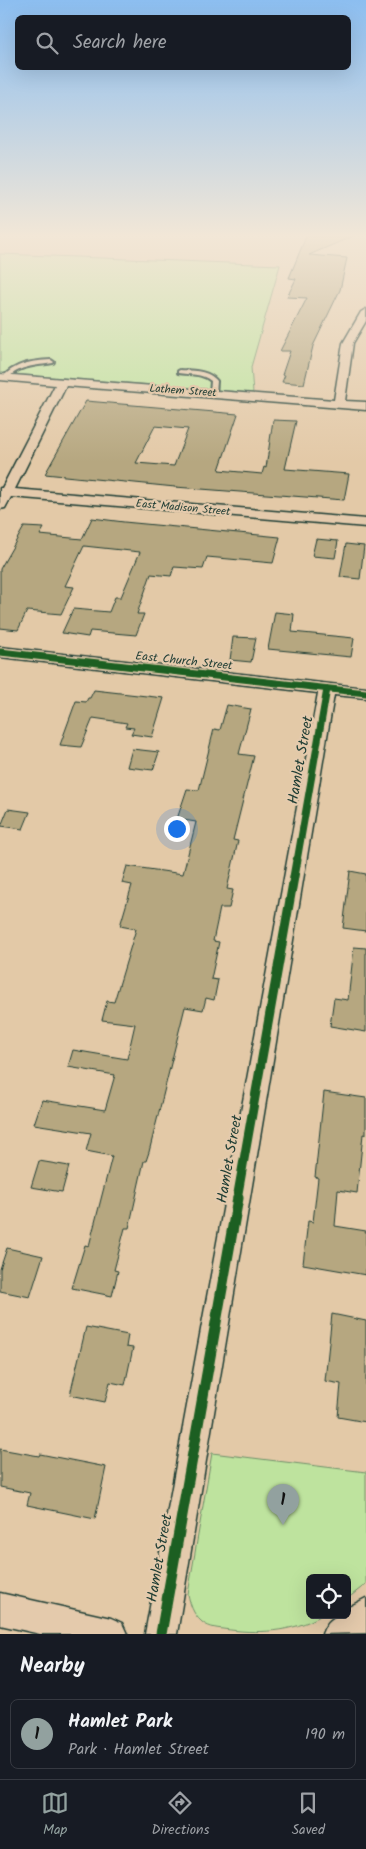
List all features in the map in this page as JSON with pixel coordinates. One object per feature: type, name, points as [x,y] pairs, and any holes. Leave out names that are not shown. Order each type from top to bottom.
[{"type":"street","points":[[338,404],[348,343],[365,316]]},
{"type":"street","name":"Lathem Street","points":[[2,377],[366,406]]},
{"type":"street","points":[[0,505],[4,492],[62,382]]},
{"type":"street","name":"East Madison Street","points":[[4,492],[366,523]]},
{"type":"street","name":"East Church Street","points":[[0,652],[366,693]]},
{"type":"street","name":"Hamlet Street","points":[[160,1634],[327,689]]},
{"type":"street","points":[[0,1609],[111,1634]]},
{"type":"street","points":[[338,1634],[366,1614]]},
{"type":"lane","points":[[2,377],[26,364],[51,362]]},
{"type":"lane","points":[[180,372],[210,376],[214,381],[213,394]]},
{"type":"green space","points":[[0,310],[267,310],[251,367],[253,393],[0,373]]},
{"type":"green space","points":[[212,1453],[366,1472],[366,1584],[351,1596],[351,1574],[306,1574],[306,1619],[314,1619],[286,1629],[261,1632],[235,1631],[208,1626],[194,1612],[188,1594]]},
{"type":"building","points":[[301,310],[330,310],[313,346],[304,384],[282,382],[285,375],[282,375],[290,351],[280,351]]},
{"type":"building","points":[[86,401],[238,414],[219,470],[262,474],[264,467],[266,468],[273,420],[296,421],[285,469],[349,474],[344,500],[175,487],[45,474]],"holes":[[[155,426],[188,429],[174,466],[136,463]]]},
{"type":"building","points":[[92,518],[280,537],[273,563],[207,557],[203,569],[174,567],[171,576],[151,574],[137,614],[144,614],[136,635],[90,631],[88,637],[62,633],[73,609],[109,612],[115,597],[121,597],[140,552],[84,546],[65,586],[74,587],[61,614],[27,611],[18,630],[0,628],[0,569],[24,527],[44,528],[40,535],[82,539]]},
{"type":"building","points":[[316,539],[338,541],[335,558],[312,556]]},
{"type":"building","points":[[346,544],[364,546],[360,579],[340,577]]},
{"type":"building","points":[[275,612],[294,614],[292,632],[354,638],[351,657],[268,649]]},
{"type":"building","points":[[233,637],[256,638],[251,662],[230,660]]},
{"type":"building","points":[[94,690],[164,698],[152,737],[131,734],[134,728],[125,727],[127,723],[93,718],[81,747],[60,745],[76,701],[86,702]]},
{"type":"building","points":[[227,705],[251,709],[239,754],[254,756],[233,840],[238,841],[227,889],[233,890],[229,908],[220,908],[213,941],[219,942],[211,979],[218,980],[214,1000],[206,998],[203,1010],[185,1007],[149,1152],[146,1161],[144,1161],[129,1228],[125,1228],[114,1270],[118,1271],[112,1296],[72,1288],[85,1245],[89,1246],[112,1156],[86,1151],[91,1133],[34,1124],[42,1100],[105,1110],[115,1075],[68,1067],[73,1050],[127,1059],[135,1024],[102,1020],[107,1001],[114,1002],[136,929],[120,926],[132,885],[122,883],[127,866],[183,874],[196,822],[177,819],[187,789],[199,790],[214,729],[220,730]]},
{"type":"building","points":[[132,749],[159,752],[153,770],[127,767]]},
{"type":"building","points":[[8,809],[30,812],[23,829],[1,826]]},
{"type":"building","points":[[350,871],[366,874],[366,931],[343,928]]},
{"type":"building","points":[[354,947],[366,948],[366,1032],[330,1026],[334,998],[348,1000]]},
{"type":"building","points":[[324,1092],[366,1098],[366,1135],[363,1134],[357,1193],[338,1190],[335,1226],[366,1231],[366,1275],[303,1264],[308,1221],[313,1222],[318,1178],[315,1177]]},
{"type":"building","points":[[39,1161],[69,1166],[62,1192],[31,1187]]},
{"type":"building","points":[[7,1248],[43,1256],[30,1297],[0,1291],[0,1269]]},
{"type":"building","points":[[332,1314],[366,1321],[366,1422],[338,1417],[341,1384],[325,1381]]},
{"type":"building","points":[[86,1327],[128,1335],[126,1347],[133,1348],[125,1385],[110,1382],[105,1402],[70,1395]]},
{"type":"building","points":[[0,1449],[39,1456],[40,1454],[106,1467],[95,1519],[27,1505],[30,1493],[0,1487]]},
{"type":"cycle path","points":[[0,652],[366,693]]},
{"type":"cycle path","points":[[161,1634],[327,689]]},
{"type":"place","name":"Hamlet Park","points":[[283,1525]]}]
